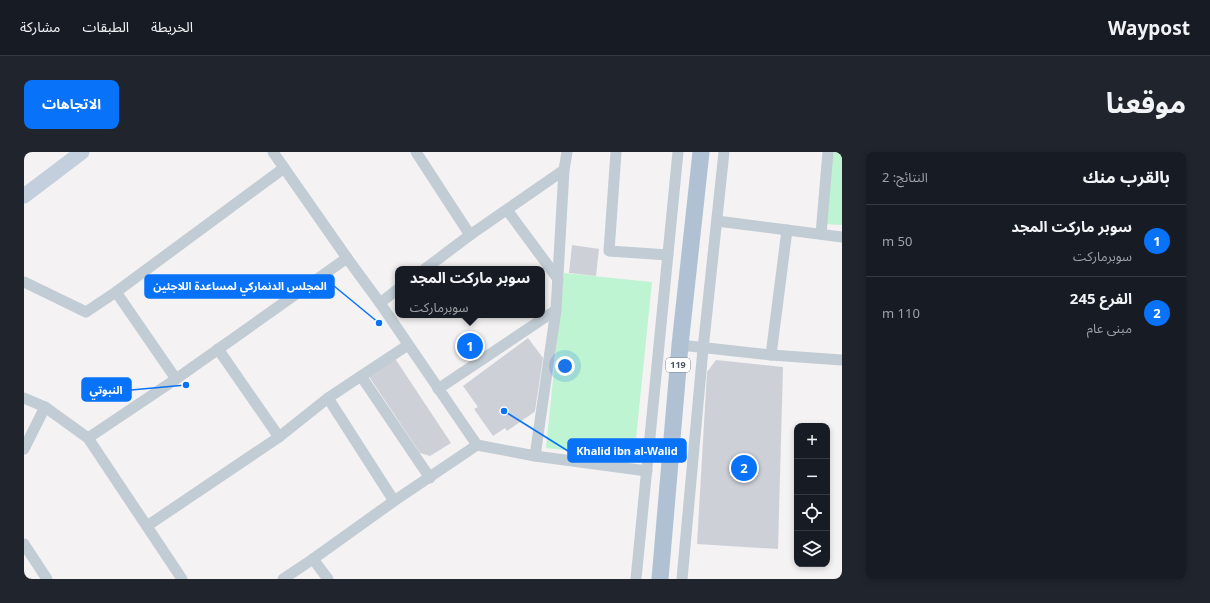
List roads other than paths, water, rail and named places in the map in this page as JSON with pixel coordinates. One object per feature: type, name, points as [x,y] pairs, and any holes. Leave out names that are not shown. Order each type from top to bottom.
[{"type":"main road","name":"119","points":[[660,579],[680,345],[701,152]]},
{"type":"street","points":[[24,196],[82,152]]},
{"type":"street","points":[[273,152],[380,303],[477,445],[535,456],[647,471]]},
{"type":"street","points":[[416,152],[470,235]]},
{"type":"street","points":[[535,456],[556,310],[564,170],[567,152]]},
{"type":"street","points":[[616,152],[609,251],[668,255]]},
{"type":"street","points":[[636,579],[678,152]]},
{"type":"street","points":[[682,579],[703,348],[724,152]]},
{"type":"street","points":[[821,234],[828,152]]},
{"type":"street","points":[[24,282],[86,312],[116,292],[284,168]]},
{"type":"street","points":[[429,266],[470,235],[564,170]]},
{"type":"street","points":[[507,210],[558,279]]},
{"type":"street","points":[[717,221],[842,237]]},
{"type":"street","points":[[771,356],[787,230]]},
{"type":"street","points":[[88,438],[176,379],[347,258]]},
{"type":"street","points":[[380,303],[395,291]]},
{"type":"street","points":[[116,292],[176,379]]},
{"type":"street","points":[[545,317],[556,310]]},
{"type":"street","points":[[438,389],[544,318]]},
{"type":"street","points":[[147,526],[279,437],[328,398],[408,344]]},
{"type":"street","points":[[680,345],[771,356],[842,360]]},
{"type":"street","points":[[218,349],[279,437]]},
{"type":"street","points":[[361,376],[430,478]]},
{"type":"street","points":[[24,398],[45,407],[88,438],[182,579]]},
{"type":"street","points":[[328,398],[394,501]]},
{"type":"street","points":[[24,449],[45,407]]},
{"type":"street","points":[[284,579],[394,501],[477,445]]},
{"type":"street","points":[[24,544],[47,579]]},
{"type":"street","points":[[313,559],[328,579]]},
{"type":"place","name":"المجلس الدنماركي لمساعدة اللاجئين","points":[[379,323]]},
{"type":"place","name":"سوبر ماركت المجد","points":[[470,346]]},
{"type":"place","name":"النبوتي","points":[[186,385]]},
{"type":"place","name":"Khalid ibn al-Walid","points":[[504,411]]},
{"type":"place","name":"الفرع 245","points":[[744,468]]}]
